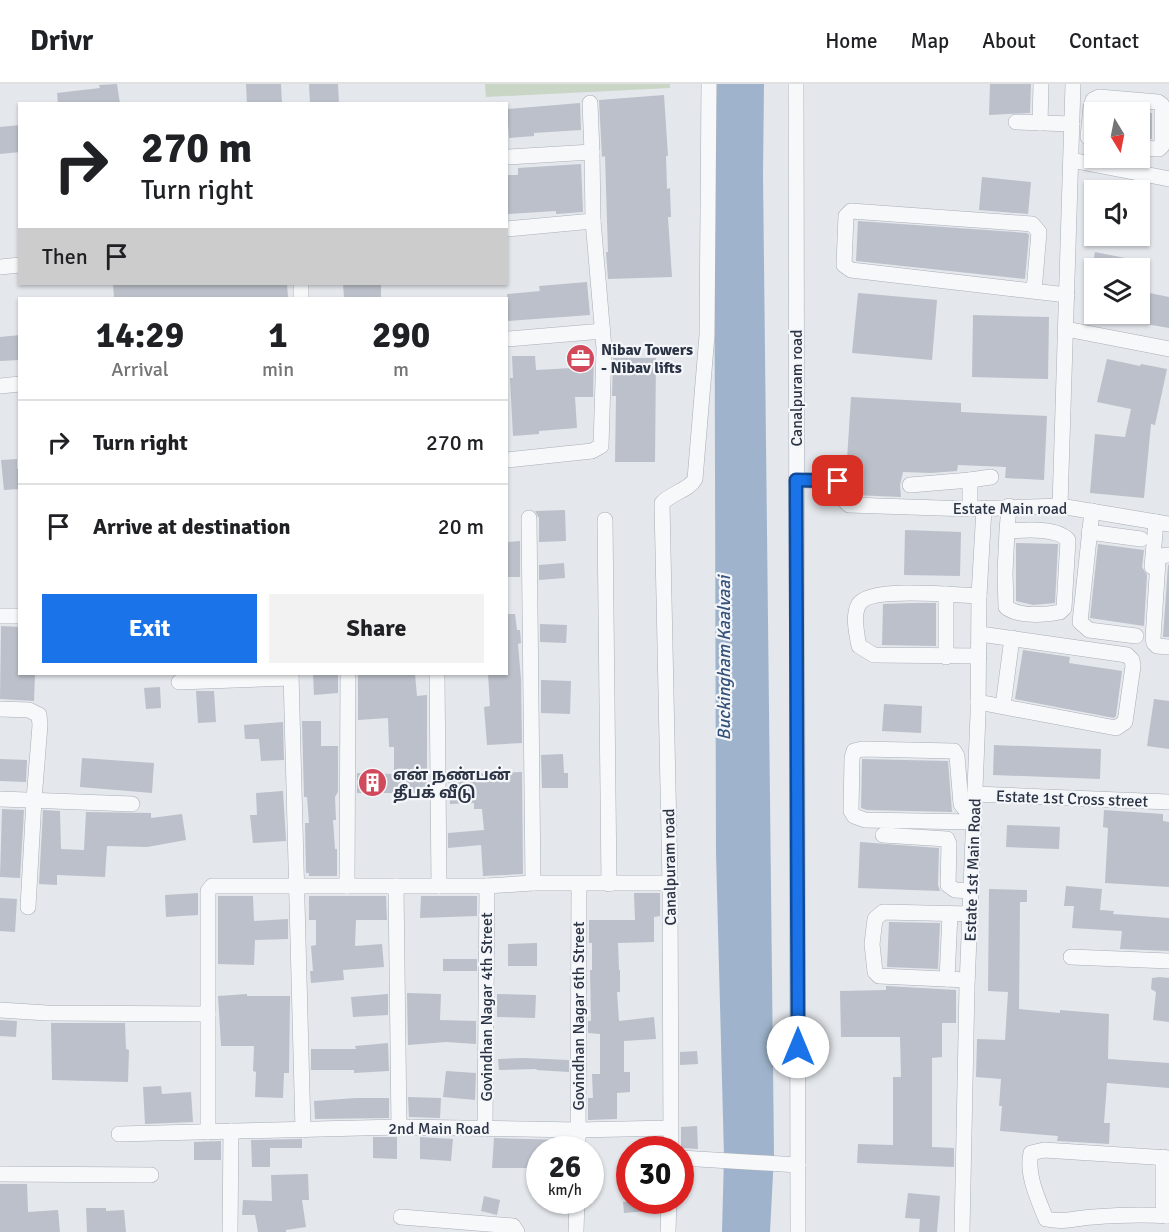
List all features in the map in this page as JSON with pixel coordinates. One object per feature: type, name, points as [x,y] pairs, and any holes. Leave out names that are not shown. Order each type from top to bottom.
[{"type":"street","name":"Canalpuram road","points":[[670,1136],[670,883],[662,503],[670,495],[692,486],[695,479],[707,334],[709,84]]},
{"type":"street","name":"Canalpuram road","points":[[796,84],[798,1232]]},
{"type":"street","points":[[1040,123],[1041,84]]},
{"type":"street","points":[[1060,506],[1073,84]]},
{"type":"street","points":[[1092,102],[1099,97],[1158,102],[1162,105],[1162,146],[1159,149],[1150,149]]},
{"type":"street","points":[[508,460],[598,450],[601,446],[603,331],[593,221],[590,103]]},
{"type":"street","points":[[1016,122],[1040,123],[1072,131],[1084,137]]},
{"type":"street","points":[[508,157],[592,152]]},
{"type":"street","points":[[1071,160],[1169,178]]},
{"type":"street","points":[[1034,291],[1039,232],[1032,224],[851,211],[846,216],[844,265],[851,270],[1067,295]]},
{"type":"street","points":[[508,229],[593,221]]},
{"type":"street","points":[[0,267],[18,265]]},
{"type":"street","points":[[1065,329],[1169,349]]},
{"type":"street","points":[[508,339],[603,331]]},
{"type":"street","points":[[0,386],[18,384]]},
{"type":"street","points":[[910,485],[991,477]]},
{"type":"street","name":"Estate Main road","points":[[796,480],[838,481],[843,485],[844,501],[849,505],[977,508],[1060,506],[1163,523]]},
{"type":"street","name":"Estate 1st Main Road","points":[[962,1232],[967,980],[980,633],[977,508],[970,480]]},
{"type":"street","points":[[1007,531],[1052,532],[1063,534],[1068,540],[1064,608],[1060,612],[1026,613],[1011,611],[1006,607],[1005,573],[1007,531],[1009,507]]},
{"type":"street","points":[[1092,511],[1080,622],[1089,630],[1141,631],[1163,523]]},
{"type":"street","points":[[529,518],[533,883]]},
{"type":"street","points":[[604,520],[609,884]]},
{"type":"street","points":[[1089,532],[1141,539]]},
{"type":"street","points":[[1169,555],[1161,556],[1158,561],[1153,638],[1157,646],[1169,647]]},
{"type":"street","points":[[979,596],[892,593],[867,596],[858,606],[856,629],[859,646],[874,655],[979,657]]},
{"type":"street","points":[[946,594],[946,657]]},
{"type":"street","points":[[0,616],[18,616]]},
{"type":"street","points":[[978,702],[1116,728],[1125,722],[1133,666],[1132,660],[1127,656],[980,633]]},
{"type":"street","points":[[1003,706],[1012,638]]},
{"type":"street","points":[[347,886],[348,675]]},
{"type":"street","points":[[437,675],[439,886]]},
{"type":"street","points":[[179,682],[291,676],[303,1130]]},
{"type":"street","points":[[0,709],[28,710],[39,715],[28,907]]},
{"type":"street","name":"Estate 1st Cross street","points":[[974,808],[964,807],[961,804],[957,756],[954,751],[862,749],[855,751],[852,758],[851,811],[854,816],[865,819],[974,808],[1169,802]]},
{"type":"street","points":[[0,799],[132,804]]},
{"type":"street","points":[[883,835],[947,839],[949,844],[948,885],[955,890],[971,891]]},
{"type":"street","points":[[208,1132],[208,891],[210,887],[670,883]]},
{"type":"street","name":"Govindhan Nagar 6th Street","points":[[578,1136],[579,884]]},
{"type":"street","points":[[396,886],[399,1127]]},
{"type":"street","name":"Govindhan Nagar 4th Street","points":[[485,1128],[487,886]]},
{"type":"street","points":[[967,980],[879,976],[875,972],[872,944],[875,919],[883,912],[970,914]]},
{"type":"street","points":[[947,979],[950,914]]},
{"type":"street","points":[[1071,957],[1169,961]]},
{"type":"street","points":[[0,1010],[47,1013],[208,1014]]},
{"type":"street","name":"2nd Main Road","points":[[119,1134],[399,1127],[578,1130],[670,1128]]},
{"type":"street","points":[[230,1232],[231,1131]]},
{"type":"street","points":[[1044,1150],[1166,1157],[1163,1197],[1167,1216],[1135,1214],[1084,1217],[1062,1222],[1046,1218],[1038,1198],[1029,1162],[1030,1153],[1044,1150]]},
{"type":"street","points":[[694,1159],[798,1165]]},
{"type":"street","points":[[0,1174],[151,1175]]},
{"type":"street","points":[[576,1232],[577,1214]]},
{"type":"street","points":[[668,1232],[669,1214]]},
{"type":"street","points":[[401,1217],[513,1226],[517,1232]]},
{"type":"green space","points":[[485,84],[670,84],[670,88],[486,97]]},
{"type":"water","name":"Buckingham Kaalvaai","points":[[714,84],[764,84],[763,174],[774,1155],[770,1232],[722,1232],[724,1156],[716,853]]},
{"type":"building","points":[[117,84],[120,102],[58,102],[57,93],[100,88],[99,85]]},
{"type":"building","points":[[246,84],[281,84],[282,102],[247,102]]},
{"type":"building","points":[[309,84],[338,84],[339,102],[310,102]]},
{"type":"building","points":[[990,84],[1031,84],[1030,113],[989,115]]},
{"type":"building","points":[[664,95],[668,156],[666,156],[667,189],[670,188],[671,217],[668,217],[672,277],[608,279],[605,156],[602,157],[599,100]]},
{"type":"building","points":[[580,103],[581,130],[534,133],[534,136],[509,138],[508,109]]},
{"type":"building","points":[[1150,113],[1152,113],[1152,139],[1150,139]]},
{"type":"building","points":[[18,125],[18,152],[0,154],[0,127]]},
{"type":"building","points":[[581,164],[583,212],[508,214],[508,175],[518,175],[518,168]]},
{"type":"building","points":[[982,177],[1031,182],[1028,214],[979,210]]},
{"type":"building","points":[[858,221],[1027,233],[1029,235],[1025,279],[856,261]]},
{"type":"building","points":[[1095,252],[1125,258],[1094,258]]},
{"type":"building","points":[[587,282],[590,315],[508,321],[507,294],[540,291],[539,286]]},
{"type":"building","points":[[113,285],[287,285],[288,297],[114,297]]},
{"type":"building","points":[[343,285],[381,285],[381,297],[344,297]]},
{"type":"building","points":[[858,293],[937,300],[932,360],[852,353]]},
{"type":"building","points":[[1150,293],[1169,297],[1169,328],[1146,324],[1150,324]]},
{"type":"building","points":[[973,315],[1049,317],[1048,379],[972,377]]},
{"type":"building","points":[[18,335],[18,360],[0,361],[0,337]]},
{"type":"building","points":[[594,354],[593,397],[575,397],[577,428],[513,436],[510,378],[513,378],[512,356],[535,356],[536,370],[572,368],[572,355]]},
{"type":"building","points":[[613,358],[656,358],[655,462],[615,462],[616,396],[612,396]]},
{"type":"building","points":[[1107,359],[1167,369],[1155,425],[1151,424],[1144,498],[1090,493],[1095,434],[1125,437],[1131,409],[1097,402]]},
{"type":"building","points":[[851,397],[961,403],[961,412],[1047,416],[1044,480],[1005,478],[1006,467],[958,465],[957,471],[903,472],[900,485],[901,497],[854,495],[852,483],[846,475]]},
{"type":"building","points":[[17,459],[18,489],[4,490],[1,460]]},
{"type":"building","points":[[565,510],[566,541],[539,542],[539,518],[535,511]]},
{"type":"building","points":[[905,530],[961,532],[960,576],[904,575]]},
{"type":"building","points":[[520,541],[520,577],[508,577],[508,542]]},
{"type":"building","points":[[1016,543],[1058,544],[1055,603],[1033,605],[1016,601]]},
{"type":"building","points":[[1098,544],[1144,550],[1142,567],[1147,575],[1144,626],[1090,618]]},
{"type":"building","points":[[564,563],[565,578],[539,580],[539,565]]},
{"type":"building","points":[[1168,565],[1169,637],[1163,637]]},
{"type":"building","points":[[936,603],[936,646],[882,645],[883,604]]},
{"type":"building","points":[[508,614],[515,614],[521,643],[518,644],[522,743],[487,745],[484,707],[490,706],[488,675],[508,675]]},
{"type":"building","points":[[540,624],[567,625],[566,643],[540,642]]},
{"type":"building","points":[[1,626],[18,627],[18,675],[35,675],[34,701],[0,699]]},
{"type":"building","points":[[1023,650],[1070,657],[1069,663],[1122,671],[1116,716],[1114,718],[1015,699]]},
{"type":"building","points":[[313,675],[338,675],[338,693],[314,695]]},
{"type":"building","points":[[358,675],[415,675],[417,696],[427,695],[427,793],[357,793],[357,773],[394,774],[394,747],[389,747],[388,718],[358,720]]},
{"type":"building","points":[[541,680],[571,681],[570,714],[541,713]]},
{"type":"building","points":[[160,687],[161,708],[146,709],[144,688]]},
{"type":"building","points":[[196,691],[214,691],[216,722],[198,723]]},
{"type":"building","points":[[1154,699],[1169,701],[1169,749],[1147,746]]},
{"type":"building","points":[[884,704],[922,706],[921,733],[882,731]]},
{"type":"building","points":[[302,721],[321,721],[321,746],[338,746],[338,792],[335,797],[336,820],[333,820],[335,849],[337,849],[337,876],[309,876],[309,873],[306,873],[305,823],[309,823],[307,797],[304,797]]},
{"type":"building","points":[[283,722],[284,760],[261,761],[259,739],[245,739],[244,725]]},
{"type":"building","points":[[994,745],[1101,749],[1100,779],[993,775]]},
{"type":"building","points":[[563,754],[564,773],[568,773],[568,788],[542,788],[541,755]]},
{"type":"building","points":[[82,758],[154,763],[152,793],[80,787]]},
{"type":"building","points":[[0,759],[27,760],[26,782],[0,781]]},
{"type":"building","points":[[862,759],[948,761],[952,812],[861,808]]},
{"type":"building","points":[[461,770],[462,774],[522,772],[523,874],[483,876],[481,845],[448,848],[448,833],[484,830],[482,809],[474,809],[474,803],[450,804],[448,771]]},
{"type":"building","points":[[283,791],[286,841],[253,843],[250,815],[257,815],[256,793]]},
{"type":"building","points":[[2,809],[24,810],[20,878],[0,877]]},
{"type":"building","points":[[43,810],[60,811],[61,849],[84,850],[86,812],[151,813],[151,818],[182,814],[186,840],[147,847],[107,846],[105,877],[57,875],[57,885],[39,884]]},
{"type":"building","points":[[1104,810],[1163,814],[1163,821],[1169,822],[1169,887],[1105,883],[1108,828],[1103,827]]},
{"type":"building","points":[[1007,825],[1060,827],[1059,849],[1006,847]]},
{"type":"building","points":[[860,842],[939,848],[938,885],[940,891],[858,888]]},
{"type":"building","points":[[1066,886],[1102,889],[1100,910],[1114,911],[1113,914],[1169,918],[1169,951],[1120,949],[1122,931],[1072,928],[1074,906],[1064,906]]},
{"type":"building","points":[[989,889],[1027,890],[1027,902],[1020,902],[1019,1009],[1109,1014],[1108,1059],[1169,1063],[1169,1088],[1107,1083],[1104,1123],[1110,1123],[1109,1144],[1057,1141],[1058,1136],[1000,1131],[1001,1079],[976,1077],[977,1039],[1005,1040],[1008,992],[988,991]]},
{"type":"building","points":[[198,893],[198,915],[166,917],[165,895]]},
{"type":"building","points":[[634,893],[660,893],[660,916],[654,917],[654,942],[618,943],[619,1021],[654,1017],[656,1039],[624,1041],[624,1072],[630,1072],[630,1092],[617,1093],[617,1119],[588,1120],[588,1098],[593,1098],[592,1074],[600,1074],[600,1034],[588,1033],[588,1021],[591,1021],[590,970],[592,970],[589,920],[635,920]]},
{"type":"building","points":[[218,896],[253,896],[254,921],[288,919],[288,939],[255,940],[254,965],[218,964]]},
{"type":"building","points":[[309,896],[386,896],[387,920],[356,920],[355,946],[382,944],[384,967],[343,970],[344,980],[311,983],[310,971],[313,971],[311,946],[316,945],[316,920],[309,920]]},
{"type":"building","points":[[421,896],[477,896],[477,916],[420,918]]},
{"type":"building","points":[[0,898],[17,899],[15,932],[0,931]]},
{"type":"building","points":[[889,922],[940,923],[938,969],[887,967]]},
{"type":"building","points":[[537,943],[537,966],[508,966],[508,944]]},
{"type":"building","points":[[443,959],[477,959],[477,971],[443,971]]},
{"type":"building","points":[[1152,978],[1169,978],[1169,1022],[1153,1020],[1156,992],[1151,989]]},
{"type":"building","points":[[886,986],[956,990],[956,1023],[942,1023],[942,1057],[932,1058],[932,1147],[954,1148],[954,1167],[857,1163],[858,1144],[893,1145],[893,1077],[901,1077],[900,1037],[841,1037],[840,991],[886,990]]},
{"type":"building","points":[[407,993],[441,994],[440,1020],[476,1021],[476,1044],[446,1042],[408,1045]]},
{"type":"building","points":[[247,994],[247,996],[290,996],[289,1073],[284,1073],[283,1098],[255,1097],[254,1046],[221,1046],[218,996]]},
{"type":"building","points":[[388,994],[388,1015],[353,1017],[351,997]]},
{"type":"building","points":[[497,994],[536,995],[535,1018],[497,1017]]},
{"type":"building","points":[[0,1020],[17,1021],[16,1037],[0,1036]]},
{"type":"building","points":[[51,1023],[125,1023],[126,1049],[129,1050],[128,1082],[52,1080]]},
{"type":"building","points":[[388,1043],[389,1071],[354,1073],[354,1070],[311,1070],[311,1049],[356,1049],[355,1046]]},
{"type":"building","points":[[697,1051],[698,1064],[680,1065],[680,1052]]},
{"type":"building","points":[[498,1059],[569,1060],[569,1072],[537,1069],[499,1070]]},
{"type":"building","points":[[446,1071],[476,1073],[475,1100],[443,1097]]},
{"type":"building","points":[[161,1086],[162,1094],[191,1092],[193,1122],[145,1124],[143,1087]]},
{"type":"building","points":[[408,1097],[441,1098],[440,1118],[409,1117]]},
{"type":"building","points":[[389,1098],[389,1118],[315,1119],[314,1101]]},
{"type":"building","points":[[697,1126],[698,1149],[694,1149],[694,1136],[681,1136],[681,1127]]},
{"type":"building","points":[[373,1137],[397,1137],[397,1159],[373,1158]]},
{"type":"building","points":[[420,1137],[453,1139],[451,1161],[420,1159]]},
{"type":"building","points":[[494,1138],[526,1139],[526,1168],[492,1168]]},
{"type":"building","points":[[302,1139],[302,1148],[270,1148],[270,1167],[252,1167],[251,1140]]},
{"type":"building","points":[[221,1141],[221,1160],[194,1160],[194,1142]]},
{"type":"building","points":[[308,1174],[309,1200],[302,1200],[306,1227],[286,1230],[286,1232],[258,1232],[255,1215],[242,1215],[243,1200],[272,1201],[271,1175]]},
{"type":"building","points":[[0,1184],[27,1184],[28,1212],[58,1210],[60,1232],[0,1232]]},
{"type":"building","points":[[908,1193],[940,1196],[937,1232],[919,1232],[920,1219],[905,1218]]},
{"type":"building","points":[[484,1196],[500,1200],[497,1215],[481,1211]]},
{"type":"building","points":[[86,1208],[106,1208],[106,1211],[124,1210],[126,1232],[87,1232]]},
{"type":"place","name":"Nibav Towers - Nibav lifts","points":[[580,358]]},
{"type":"place","name":"என் நண்பன் தீபக் வீடு","points":[[372,783]]},
{"type":"route","points":[[798,1047],[796,480],[838,481]]}]
